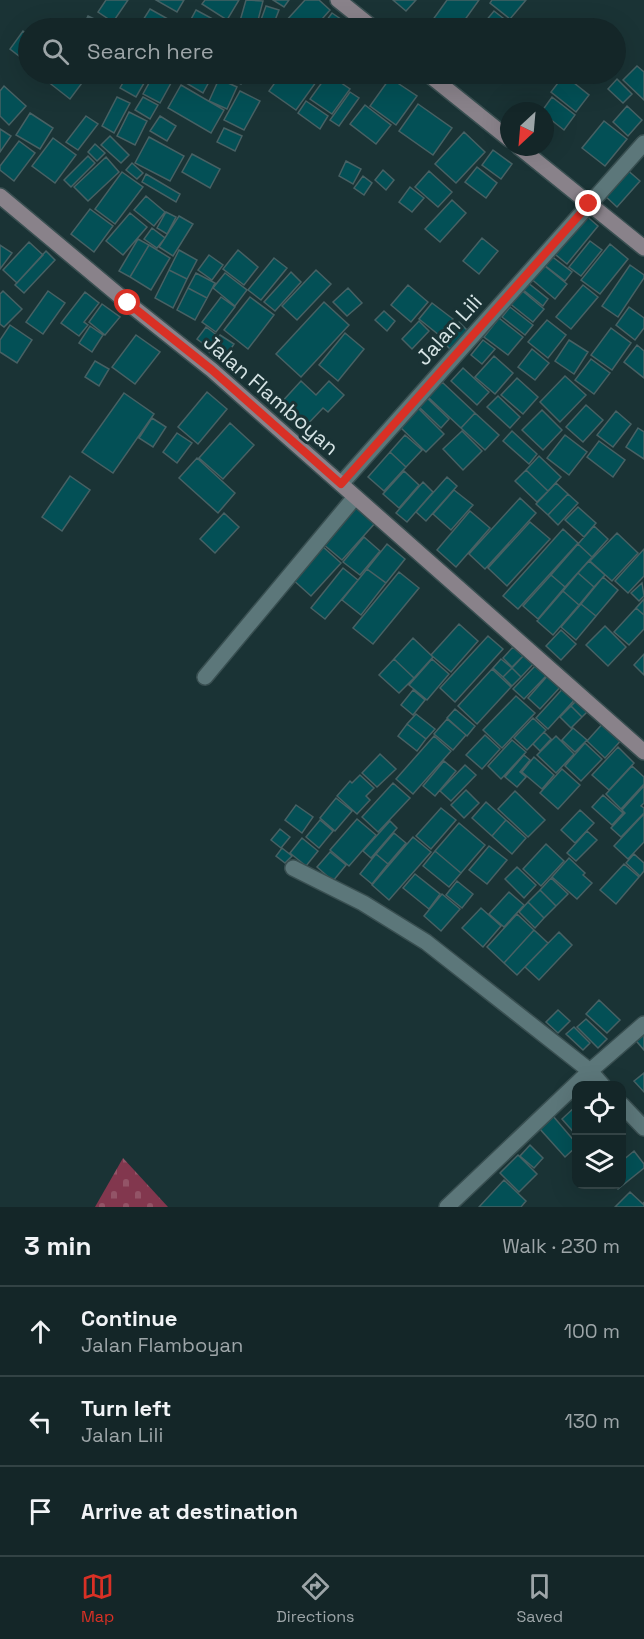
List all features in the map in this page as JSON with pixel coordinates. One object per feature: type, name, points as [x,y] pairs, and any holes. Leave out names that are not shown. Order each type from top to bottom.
[{"type":"street","points":[[338,0],[360,18]]},
{"type":"street","points":[[440,84],[500,132]]},
{"type":"street","name":"Jalan Lili","points":[[341,484],[644,142]]},
{"type":"street","points":[[530,156],[644,248]]},
{"type":"street","name":"Jalan Flamboyan","points":[[0,196],[212,370],[644,752]]},
{"type":"street","points":[[205,677],[355,497]]},
{"type":"street","points":[[293,868],[363,903],[408,930],[590,1071],[599,1081]]},
{"type":"street","points":[[447,1207],[590,1071],[644,1024]]},
{"type":"street","points":[[626,1110],[644,1128]]},
{"type":"green space","points":[[123,1158],[168,1207],[95,1207]]},
{"type":"building","points":[[106,0],[128,0],[116,18],[107,18],[98,12]]},
{"type":"building","points":[[156,0],[184,0],[177,12]]},
{"type":"building","points":[[205,0],[239,0],[228,18],[224,18],[202,4]]},
{"type":"building","points":[[246,0],[263,1],[259,18],[241,18]]},
{"type":"building","points":[[273,0],[289,0],[284,7]]},
{"type":"building","points":[[305,0],[319,0],[330,10],[323,18],[289,18]]},
{"type":"building","points":[[393,0],[416,0],[406,11]]},
{"type":"building","points":[[447,0],[479,0],[466,18],[434,18]]},
{"type":"building","points":[[492,0],[526,0],[511,18],[490,3]]},
{"type":"building","points":[[266,6],[279,10],[276,18],[262,18]]},
{"type":"building","points":[[150,9],[166,18],[144,18]]},
{"type":"building","points":[[196,10],[211,18],[192,18]]},
{"type":"building","points":[[494,11],[503,18],[488,18]]},
{"type":"building","points":[[332,13],[339,18],[328,18]]},
{"type":"building","points":[[18,38],[18,55],[10,49]]},
{"type":"building","points":[[637,66],[644,72],[644,100],[626,83],[626,77]]},
{"type":"building","points":[[51,84],[81,84],[70,99]]},
{"type":"building","points":[[122,84],[144,84],[136,97],[120,88]]},
{"type":"building","points":[[148,84],[170,84],[160,103],[143,94]]},
{"type":"building","points":[[188,84],[208,84],[203,93]]},
{"type":"building","points":[[217,84],[230,84],[237,87],[227,109],[209,101]]},
{"type":"building","points":[[274,84],[315,84],[296,110],[269,91]]},
{"type":"building","points":[[321,84],[343,84],[350,89],[332,114],[310,99]]},
{"type":"building","points":[[386,84],[399,84],[417,96],[396,125],[370,106]]},
{"type":"building","points":[[557,84],[575,84],[589,95],[576,112],[551,92]]},
{"type":"building","points":[[612,84],[622,84],[632,94],[623,103],[608,89]]},
{"type":"building","points":[[181,85],[224,110],[211,133],[168,108]]},
{"type":"building","points":[[4,86],[26,106],[9,125],[0,116],[0,91]]},
{"type":"building","points":[[240,91],[260,101],[244,130],[224,120]]},
{"type":"building","points":[[350,92],[359,98],[339,126],[330,120]]},
{"type":"building","points":[[117,97],[130,103],[114,133],[102,126]]},
{"type":"building","points":[[143,97],[158,105],[150,119],[135,110]]},
{"type":"building","points":[[552,97],[575,115],[564,130],[554,122],[554,102],[548,102]]},
{"type":"building","points":[[306,101],[328,116],[320,129],[298,113]]},
{"type":"building","points":[[418,104],[452,128],[433,155],[399,131]]},
{"type":"building","points":[[365,105],[391,125],[376,144],[350,124]]},
{"type":"building","points":[[627,106],[642,120],[628,136],[613,122]]},
{"type":"building","points":[[129,112],[147,121],[135,145],[117,136]]},
{"type":"building","points":[[30,113],[53,128],[40,149],[16,135]]},
{"type":"building","points":[[86,116],[98,124],[78,150],[66,142]]},
{"type":"building","points":[[160,116],[176,126],[167,141],[150,131]]},
{"type":"building","points":[[604,121],[627,139],[605,166],[582,148]]},
{"type":"building","points":[[224,128],[242,136],[235,151],[217,142]]},
{"type":"building","points":[[0,129],[11,136],[0,152]]},
{"type":"building","points":[[464,132],[485,152],[456,183],[435,164]]},
{"type":"building","points":[[110,136],[129,155],[121,163],[101,145]]},
{"type":"building","points":[[149,137],[184,156],[170,181],[135,163]]},
{"type":"building","points":[[53,138],[76,155],[55,183],[32,166]]},
{"type":"building","points":[[19,141],[35,153],[14,181],[0,170],[0,166]]},
{"type":"building","points":[[95,144],[105,153],[97,161],[88,152]]},
{"type":"building","points":[[493,150],[512,164],[501,179],[482,165]]},
{"type":"building","points":[[192,154],[220,169],[210,188],[182,172]]},
{"type":"building","points":[[88,156],[95,163],[71,187],[64,180]]},
{"type":"building","points":[[106,157],[119,172],[88,201],[74,187]]},
{"type":"building","points":[[346,161],[361,169],[353,184],[339,176]]},
{"type":"building","points":[[132,163],[143,173],[137,179],[126,170]]},
{"type":"building","points":[[477,167],[497,183],[486,198],[465,182]]},
{"type":"building","points":[[625,168],[640,181],[617,207],[603,194]]},
{"type":"building","points":[[383,170],[394,180],[386,190],[375,180]]},
{"type":"building","points":[[429,171],[452,192],[438,207],[415,187]]},
{"type":"building","points":[[122,172],[143,187],[115,224],[95,209]]},
{"type":"building","points":[[146,174],[180,194],[176,202],[142,182]]},
{"type":"building","points":[[363,176],[372,183],[364,195],[354,188]]},
{"type":"building","points":[[410,187],[424,198],[412,212],[399,202]]},
{"type":"building","points":[[146,196],[165,212],[154,226],[134,210]]},
{"type":"building","points":[[452,200],[466,213],[440,242],[425,229]]},
{"type":"building","points":[[90,209],[113,226],[94,252],[71,234]]},
{"type":"building","points":[[166,212],[176,217],[167,234],[157,228]]},
{"type":"building","points":[[130,213],[147,227],[123,255],[106,241]]},
{"type":"building","points":[[583,213],[598,226],[567,264],[551,251]]},
{"type":"building","points":[[179,216],[193,224],[173,256],[159,247]]},
{"type":"building","points":[[152,228],[165,238],[157,248],[144,239]]},
{"type":"building","points":[[482,238],[498,251],[479,274],[463,261]]},
{"type":"building","points":[[138,239],[149,245],[130,277],[119,271]]},
{"type":"building","points":[[590,241],[602,250],[581,276],[569,267]]},
{"type":"building","points":[[29,242],[43,255],[17,283],[3,270]]},
{"type":"building","points":[[610,244],[628,259],[600,294],[581,280]]},
{"type":"building","points":[[0,245],[12,253],[0,269]]},
{"type":"building","points":[[149,245],[170,258],[151,290],[130,277]]},
{"type":"building","points":[[179,250],[197,260],[187,279],[169,270]]},
{"type":"building","points":[[238,250],[258,267],[244,285],[223,269]]},
{"type":"building","points":[[46,251],[55,260],[24,293],[15,285]]},
{"type":"building","points":[[209,255],[223,265],[212,280],[198,270]]},
{"type":"building","points":[[550,255],[572,272],[565,281],[543,264]]},
{"type":"building","points":[[274,258],[287,268],[261,300],[248,290]]},
{"type":"building","points":[[541,263],[567,284],[555,299],[529,277]]},
{"type":"building","points":[[630,265],[644,275],[644,278],[618,317],[602,306]]},
{"type":"building","points":[[169,270],[187,279],[173,308],[155,298]]},
{"type":"building","points":[[316,270],[331,284],[297,320],[282,306]]},
{"type":"building","points":[[291,272],[301,282],[275,311],[264,302]]},
{"type":"building","points":[[196,273],[215,283],[207,298],[188,288]]},
{"type":"building","points":[[225,273],[247,290],[235,306],[213,288]]},
{"type":"building","points":[[527,282],[548,299],[543,306],[521,288]]},
{"type":"building","points":[[408,285],[428,302],[411,322],[391,305]]},
{"type":"building","points":[[583,285],[598,297],[571,329],[556,317]]},
{"type":"building","points":[[188,288],[207,298],[195,320],[177,310]]},
{"type":"building","points":[[348,288],[362,303],[347,316],[333,302]]},
{"type":"building","points":[[519,288],[544,309],[533,322],[508,302]]},
{"type":"building","points":[[3,291],[22,309],[4,327],[0,324],[0,294]]},
{"type":"building","points":[[48,291],[65,303],[43,334],[26,322]]},
{"type":"building","points":[[85,292],[99,303],[84,322],[88,325],[79,336],[61,323]]},
{"type":"building","points":[[221,297],[235,307],[216,332],[202,322]]},
{"type":"building","points":[[250,297],[274,315],[248,349],[224,330]]},
{"type":"building","points":[[324,302],[349,325],[301,377],[276,354]]},
{"type":"building","points":[[432,303],[453,319],[439,335],[419,319]]},
{"type":"building","points":[[102,304],[120,317],[105,335],[89,322]]},
{"type":"building","points":[[510,307],[533,325],[525,335],[502,317]]},
{"type":"building","points":[[629,307],[644,318],[644,328],[635,340],[616,325]]},
{"type":"building","points":[[384,311],[395,321],[387,331],[375,320]]},
{"type":"building","points":[[499,318],[523,337],[508,355],[484,337]]},
{"type":"building","points":[[547,320],[566,335],[548,358],[528,342]]},
{"type":"building","points":[[419,321],[429,331],[412,349],[402,339]]},
{"type":"building","points":[[459,322],[468,331],[450,349],[442,341]]},
{"type":"building","points":[[10,325],[32,340],[17,363],[0,352],[0,340]]},
{"type":"building","points":[[90,326],[103,335],[92,352],[79,343]]},
{"type":"building","points":[[206,327],[218,336],[209,348],[197,339]]},
{"type":"building","points":[[611,328],[631,343],[612,370],[591,355]]},
{"type":"building","points":[[345,333],[364,349],[338,381],[319,365]]},
{"type":"building","points":[[136,335],[160,352],[135,384],[112,367]]},
{"type":"building","points":[[220,335],[234,344],[223,361],[209,352]]},
{"type":"building","points":[[483,340],[495,349],[482,364],[471,355]]},
{"type":"building","points":[[569,340],[588,352],[574,374],[555,361]]},
{"type":"building","points":[[637,345],[644,351],[644,378],[624,362]]},
{"type":"building","points":[[532,349],[549,363],[535,380],[518,367]]},
{"type":"building","points":[[494,356],[513,373],[495,394],[475,377]]},
{"type":"building","points":[[591,359],[610,373],[594,394],[575,380]]},
{"type":"building","points":[[95,361],[109,369],[99,386],[85,377]]},
{"type":"building","points":[[463,368],[489,392],[477,405],[451,381]]},
{"type":"building","points":[[565,376],[586,395],[560,422],[540,402]]},
{"type":"building","points":[[517,378],[538,397],[523,414],[501,395]]},
{"type":"building","points":[[301,381],[316,395],[329,381],[344,395],[328,412],[323,408],[304,428],[279,405]]},
{"type":"building","points":[[442,382],[475,413],[461,428],[428,397]]},
{"type":"building","points":[[207,392],[227,409],[198,444],[178,427]]},
{"type":"building","points":[[124,393],[154,414],[113,473],[82,452]]},
{"type":"building","points":[[498,396],[520,417],[510,428],[487,407]]},
{"type":"building","points":[[426,397],[449,419],[441,428],[417,405]]},
{"type":"building","points":[[586,405],[603,420],[583,442],[566,427]]},
{"type":"building","points":[[418,408],[444,434],[426,452],[399,426]]},
{"type":"building","points":[[542,410],[562,430],[543,450],[522,430]]},
{"type":"building","points":[[616,411],[631,424],[613,447],[597,435]]},
{"type":"building","points":[[475,413],[499,435],[485,450],[461,428]]},
{"type":"building","points":[[152,418],[166,427],[153,447],[139,438]]},
{"type":"building","points":[[230,423],[254,445],[223,479],[199,458]]},
{"type":"building","points":[[638,428],[644,432],[644,459],[626,447]]},
{"type":"building","points":[[462,431],[482,451],[463,470],[443,449]]},
{"type":"building","points":[[512,431],[537,454],[529,464],[503,441]]},
{"type":"building","points":[[177,433],[192,443],[177,463],[163,452]]},
{"type":"building","points":[[405,435],[422,450],[406,467],[390,452]]},
{"type":"building","points":[[565,435],[587,452],[569,475],[547,458]]},
{"type":"building","points":[[599,441],[625,460],[613,477],[587,457]]},
{"type":"building","points":[[390,452],[406,467],[384,491],[368,477]]},
{"type":"building","points":[[539,456],[561,477],[548,491],[526,470]]},
{"type":"building","points":[[197,458],[235,493],[218,513],[179,478]]},
{"type":"building","points":[[526,470],[548,491],[537,502],[515,481]]},
{"type":"building","points":[[404,471],[419,485],[399,508],[383,494]]},
{"type":"building","points":[[70,476],[90,490],[62,531],[42,517]]},
{"type":"building","points":[[447,477],[457,486],[426,521],[416,512]]},
{"type":"building","points":[[423,482],[433,492],[407,522],[396,513]]},
{"type":"building","points":[[556,483],[568,494],[548,515],[536,504]]},
{"type":"building","points":[[454,490],[473,505],[451,530],[433,514]]},
{"type":"building","points":[[568,494],[578,503],[558,525],[548,515]]},
{"type":"building","points":[[520,498],[536,513],[485,569],[469,554]]},
{"type":"building","points":[[356,505],[376,522],[342,560],[323,544]]},
{"type":"building","points":[[578,507],[596,523],[584,537],[565,520]]},
{"type":"building","points":[[470,511],[490,528],[456,567],[437,550]]},
{"type":"building","points":[[224,513],[239,527],[215,553],[200,539]]},
{"type":"building","points":[[530,522],[550,539],[507,586],[488,568]]},
{"type":"building","points":[[594,526],[608,539],[592,557],[578,544]]},
{"type":"building","points":[[563,529],[578,543],[518,609],[503,596]]},
{"type":"building","points":[[617,533],[638,553],[612,581],[590,561]]},
{"type":"building","points":[[364,537],[380,551],[360,575],[343,562]]},
{"type":"building","points":[[387,544],[405,559],[386,583],[367,569]]},
{"type":"building","points":[[578,544],[592,557],[565,587],[551,575]]},
{"type":"building","points":[[321,545],[341,563],[311,596],[291,578]]},
{"type":"building","points":[[644,549],[644,576],[628,593],[615,581]]},
{"type":"building","points":[[589,561],[605,575],[594,587],[578,573]]},
{"type":"building","points":[[343,568],[358,580],[325,619],[311,608]]},
{"type":"building","points":[[367,569],[386,583],[361,615],[342,600]]},
{"type":"building","points":[[399,572],[419,588],[373,644],[353,628]]},
{"type":"building","points":[[578,573],[594,587],[579,605],[563,591]]},
{"type":"building","points":[[551,575],[565,587],[538,619],[523,606]]},
{"type":"building","points":[[603,577],[618,590],[596,616],[581,604]]},
{"type":"building","points":[[642,583],[644,596],[639,601],[631,593]]},
{"type":"building","points":[[563,591],[579,605],[553,635],[537,621]]},
{"type":"building","points":[[644,599],[644,615],[636,608]]},
{"type":"building","points":[[581,604],[596,616],[576,640],[561,627]]},
{"type":"building","points":[[636,608],[644,615],[644,629],[629,645],[614,632]]},
{"type":"building","points":[[459,624],[478,641],[451,672],[431,655]]},
{"type":"building","points":[[605,626],[626,647],[608,666],[586,645]]},
{"type":"building","points":[[561,630],[576,644],[561,660],[546,646]]},
{"type":"building","points":[[488,636],[503,649],[455,702],[440,688]]},
{"type":"building","points":[[413,638],[433,657],[414,678],[394,659]]},
{"type":"building","points":[[513,647],[523,656],[512,667],[503,658]]},
{"type":"building","points":[[526,653],[536,661],[521,677],[512,668]]},
{"type":"building","points":[[644,654],[644,675],[634,665]]},
{"type":"building","points":[[394,659],[414,678],[399,693],[379,675]]},
{"type":"building","points":[[432,659],[449,674],[427,700],[409,685]]},
{"type":"building","points":[[501,659],[512,668],[503,677],[493,668]]},
{"type":"building","points":[[535,666],[546,676],[524,699],[513,689]]},
{"type":"building","points":[[512,668],[521,677],[512,686],[503,677]]},
{"type":"building","points":[[492,669],[511,687],[477,724],[458,706]]},
{"type":"building","points":[[550,673],[563,684],[540,709],[528,698]]},
{"type":"building","points":[[566,685],[578,696],[548,729],[536,718]]},
{"type":"building","points":[[413,690],[425,700],[413,715],[401,705]]},
{"type":"building","points":[[516,696],[535,713],[502,748],[483,730]]},
{"type":"building","points":[[580,697],[591,708],[582,717],[571,706]]},
{"type":"building","points":[[571,706],[582,717],[571,728],[560,717]]},
{"type":"building","points":[[455,709],[475,726],[467,736],[447,718]]},
{"type":"building","points":[[416,714],[435,729],[426,739],[407,724]]},
{"type":"building","points":[[533,718],[546,730],[527,750],[514,738]]},
{"type":"building","points":[[447,719],[466,735],[453,750],[434,734]]},
{"type":"building","points":[[605,721],[624,737],[605,758],[587,741]]},
{"type":"building","points":[[407,724],[426,739],[417,751],[398,736]]},
{"type":"building","points":[[573,728],[587,740],[575,752],[562,740]]},
{"type":"building","points":[[544,732],[551,739],[540,751],[533,744]]},
{"type":"building","points":[[485,735],[500,749],[482,769],[466,755]]},
{"type":"building","points":[[434,736],[451,751],[413,794],[396,779]]},
{"type":"building","points":[[556,736],[574,754],[556,773],[537,755]]},
{"type":"building","points":[[512,740],[526,752],[501,779],[488,766]]},
{"type":"building","points":[[585,743],[602,759],[581,781],[565,766]]},
{"type":"building","points":[[618,747],[634,763],[609,790],[592,775]]},
{"type":"building","points":[[380,754],[396,769],[377,787],[362,773]]},
{"type":"building","points":[[524,755],[530,760],[520,772],[526,777],[517,787],[505,777]]},
{"type":"building","points":[[534,757],[554,775],[542,789],[522,772]]},
{"type":"building","points":[[444,761],[456,771],[435,796],[423,786]]},
{"type":"building","points":[[465,765],[476,775],[451,801],[440,791]]},
{"type":"building","points":[[632,766],[644,777],[644,784],[621,809],[606,794]]},
{"type":"building","points":[[562,769],[580,785],[558,809],[540,793]]},
{"type":"building","points":[[360,775],[374,788],[366,796],[370,800],[357,814],[337,796],[350,781],[352,783]]},
{"type":"building","points":[[393,783],[410,798],[378,832],[362,817]]},
{"type":"building","points":[[644,786],[644,803],[641,806],[644,808],[644,813],[621,837],[611,828],[625,813],[622,810]]},
{"type":"building","points":[[466,790],[479,803],[464,818],[451,805]]},
{"type":"building","points":[[515,791],[545,820],[528,837],[498,809]]},
{"type":"building","points":[[603,795],[623,813],[612,825],[592,807]]},
{"type":"building","points":[[336,798],[352,811],[335,831],[320,818]]},
{"type":"building","points":[[486,802],[506,820],[492,836],[472,818]]},
{"type":"building","points":[[296,805],[313,817],[302,833],[285,820]]},
{"type":"building","points":[[441,808],[456,820],[431,849],[416,836]]},
{"type":"building","points":[[580,810],[594,823],[575,843],[561,830]]},
{"type":"building","points":[[644,814],[644,842],[628,859],[614,846]]},
{"type":"building","points":[[357,819],[376,835],[349,866],[330,850]]},
{"type":"building","points":[[320,820],[333,831],[319,848],[306,837]]},
{"type":"building","points":[[506,820],[526,838],[512,854],[492,836]]},
{"type":"building","points":[[390,821],[397,828],[371,858],[363,851]]},
{"type":"building","points":[[459,823],[485,845],[461,873],[435,851]]},
{"type":"building","points":[[280,829],[290,837],[281,848],[271,840]]},
{"type":"building","points":[[587,831],[597,840],[576,861],[567,853]]},
{"type":"building","points":[[394,833],[406,843],[388,864],[376,854]]},
{"type":"building","points":[[413,837],[431,852],[389,900],[372,885]]},
{"type":"building","points":[[302,838],[318,851],[306,866],[290,853]]},
{"type":"building","points":[[546,844],[564,861],[541,886],[523,869]]},
{"type":"building","points":[[489,846],[507,860],[487,884],[469,870]]},
{"type":"building","points":[[282,848],[292,856],[285,863],[276,856]]},
{"type":"building","points":[[435,851],[461,873],[449,887],[423,866]]},
{"type":"building","points":[[330,852],[346,865],[333,881],[317,867]]},
{"type":"building","points":[[376,854],[388,864],[372,884],[360,874]]},
{"type":"building","points":[[634,854],[644,863],[644,871],[640,876],[626,863]]},
{"type":"building","points":[[569,858],[592,883],[577,899],[552,877]]},
{"type":"building","points":[[624,864],[639,877],[616,904],[600,890]]},
{"type":"building","points":[[517,867],[536,885],[524,898],[505,879]]},
{"type":"building","points":[[415,874],[440,894],[429,909],[403,888]]},
{"type":"building","points":[[551,878],[568,894],[556,906],[540,890]]},
{"type":"building","points":[[457,881],[473,894],[462,908],[446,895]]},
{"type":"building","points":[[540,890],[556,906],[544,918],[528,902]]},
{"type":"building","points":[[509,892],[524,905],[504,927],[489,914]]},
{"type":"building","points":[[442,894],[460,909],[441,931],[424,916]]},
{"type":"building","points":[[528,902],[544,918],[535,928],[519,912]]},
{"type":"building","points":[[481,908],[501,926],[483,947],[462,928]]},
{"type":"building","points":[[517,914],[534,930],[504,963],[487,947]]},
{"type":"building","points":[[534,930],[548,943],[517,975],[504,963]]},
{"type":"building","points":[[559,932],[572,945],[539,980],[525,967]]},
{"type":"building","points":[[599,1000],[620,1020],[607,1033],[586,1014]]},
{"type":"building","points":[[558,1010],[570,1021],[558,1033],[546,1022]]},
{"type":"building","points":[[586,1019],[607,1039],[598,1048],[577,1027]]},
{"type":"building","points":[[644,1026],[644,1050],[632,1036]]},
{"type":"building","points":[[574,1027],[590,1043],[583,1050],[566,1034]]},
{"type":"building","points":[[644,1073],[644,1092],[634,1081]]},
{"type":"building","points":[[572,1110],[572,1130],[562,1119]]},
{"type":"building","points":[[553,1116],[572,1138],[572,1151],[565,1157],[539,1128]]},
{"type":"building","points":[[530,1145],[543,1158],[534,1168],[520,1156]]},
{"type":"building","points":[[634,1151],[644,1164],[644,1168],[626,1183],[626,1158]]},
{"type":"building","points":[[518,1155],[537,1174],[519,1192],[500,1173]]},
{"type":"building","points":[[504,1180],[526,1201],[521,1207],[479,1207]]},
{"type":"building","points":[[630,1192],[643,1204],[644,1202],[644,1207],[615,1207]]},
{"type":"route","points":[[128,303],[212,370],[341,484],[589,204]]}]
